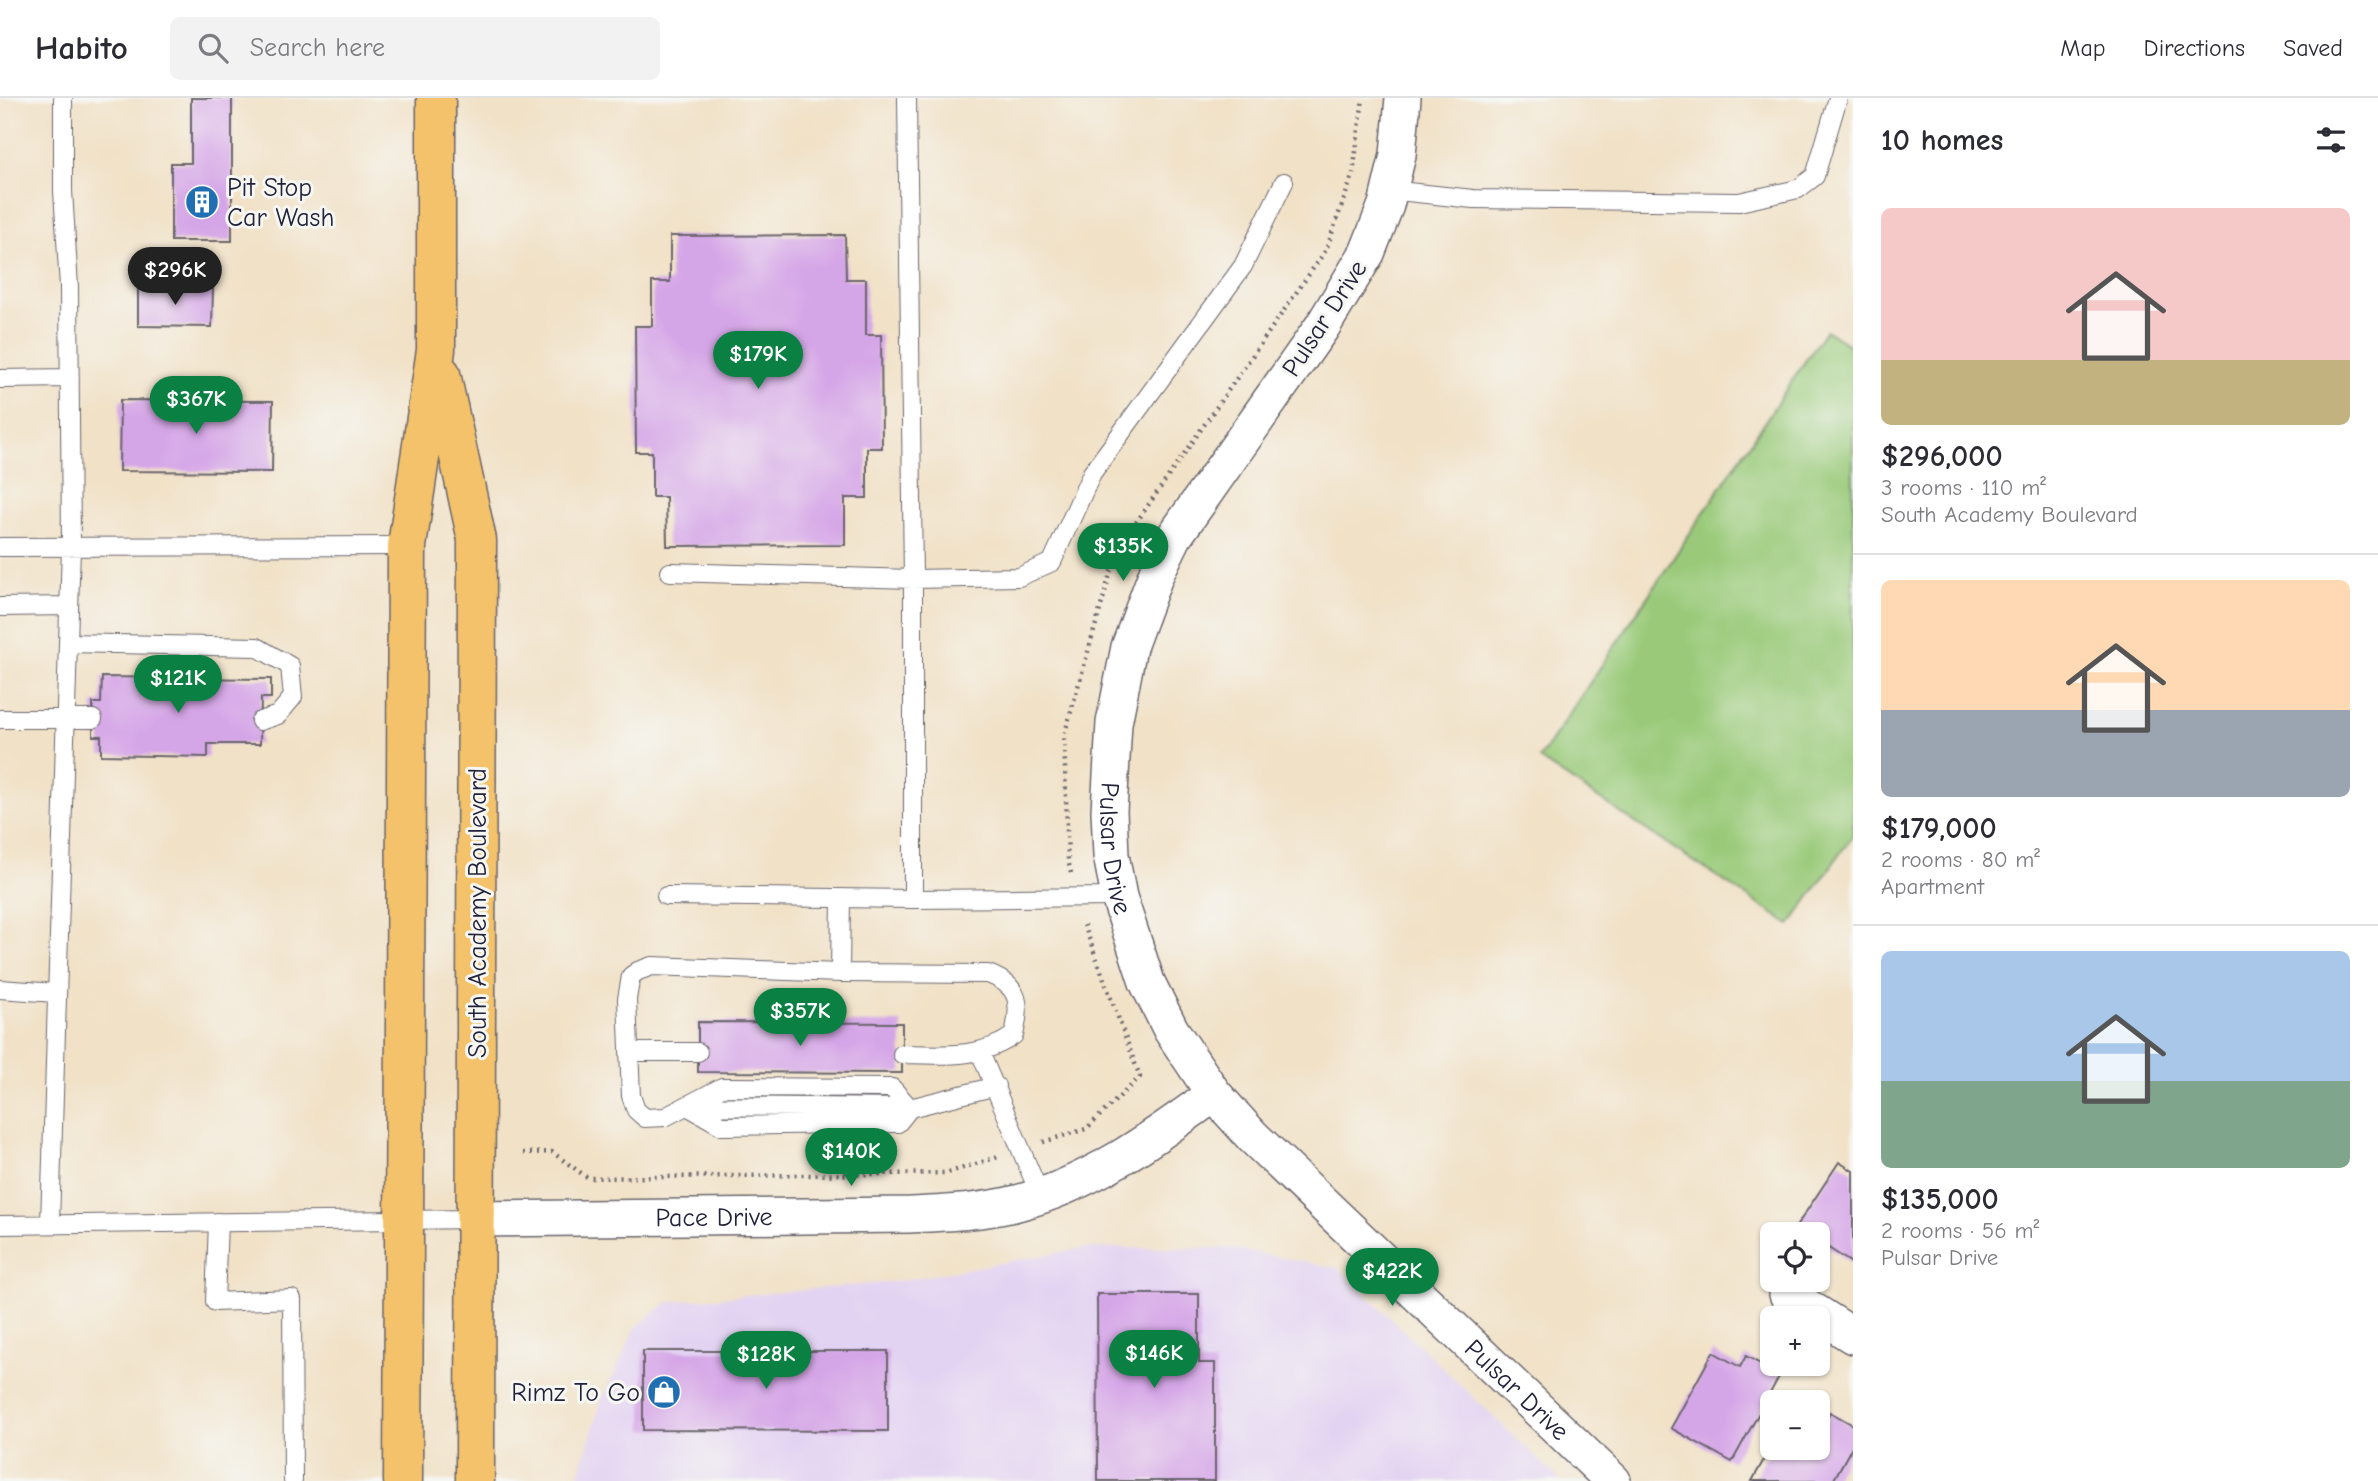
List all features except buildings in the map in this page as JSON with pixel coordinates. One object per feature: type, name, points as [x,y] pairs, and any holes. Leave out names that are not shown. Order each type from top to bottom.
[{"type":"highway","name":"South Academy Boulevard","points":[[403,1481],[407,546],[436,350],[436,98]]},
{"type":"highway","name":"South Academy Boulevard","points":[[436,350],[477,540],[475,1481]]},
{"type":"street","name":"Pulsar Drive","points":[[1403,98],[1398,155],[1367,253],[1347,288],[1174,537],[1141,613],[1129,647],[1118,699],[1110,764],[1111,855],[1119,897],[1147,982],[1171,1030],[1213,1094],[1253,1137],[1613,1481]]},
{"type":"street","name":"Pace Drive","points":[[476,1219],[910,1215],[971,1212],[1018,1203],[1114,1163],[1213,1094]]},
{"type":"street","points":[[1787,1294],[1853,1336]]},
{"type":"lane","points":[[50,1224],[71,547],[69,287],[63,191],[63,98]]},
{"type":"lane","points":[[907,98],[914,579],[913,899]]},
{"type":"lane","points":[[1389,190],[1473,199],[1739,202],[1798,190],[1815,176],[1838,98]]},
{"type":"lane","points":[[670,572],[914,579],[1019,577],[1052,562],[1092,473],[1243,267],[1284,182]]},
{"type":"lane","points":[[0,379],[70,377]]},
{"type":"lane","points":[[0,547],[407,546]]},
{"type":"lane","points":[[0,607],[69,606]]},
{"type":"lane","points":[[68,643],[257,647],[290,666],[293,697],[278,715],[260,721]]},
{"type":"lane","points":[[0,719],[93,719]]},
{"type":"lane","points":[[666,896],[913,899],[1119,897]]},
{"type":"lane","points":[[840,973],[841,898]]},
{"type":"lane","points":[[902,1054],[949,1055],[980,1052],[1002,1044],[1014,1035],[1019,1013],[1014,991],[1004,979],[973,973],[840,973],[652,966],[632,976],[627,999],[632,1096],[636,1110],[645,1118],[665,1117],[723,1087],[892,1088],[910,1108]]},
{"type":"lane","points":[[0,989],[56,993]]},
{"type":"lane","points":[[629,1052],[698,1052]]},
{"type":"lane","points":[[980,1052],[1040,1195]]},
{"type":"lane","points":[[687,1106],[723,1126],[898,1123],[910,1108],[996,1086]]},
{"type":"lane","points":[[0,1225],[476,1219]]},
{"type":"lane","points":[[218,1222],[215,1302],[292,1299],[293,1481]]},
{"type":"path","points":[[523,1153],[552,1152],[588,1178],[947,1173],[1086,1129],[1140,1077],[1084,929],[1068,860],[1064,736],[1117,550],[1326,250],[1353,174],[1363,98]]},
{"type":"shaded area","points":[[1085,1248],[1229,1248],[1338,1268],[1561,1481],[577,1481],[601,1402],[636,1327],[668,1302],[893,1282]]},
{"type":"green space","points":[[1826,330],[1853,348],[1853,835],[1790,925],[1539,759]]},
{"type":"place","name":"Pit Stop Car Wash","points":[[202,202]]},
{"type":"place","name":"Rimz To Go","points":[[664,1392]]}]
